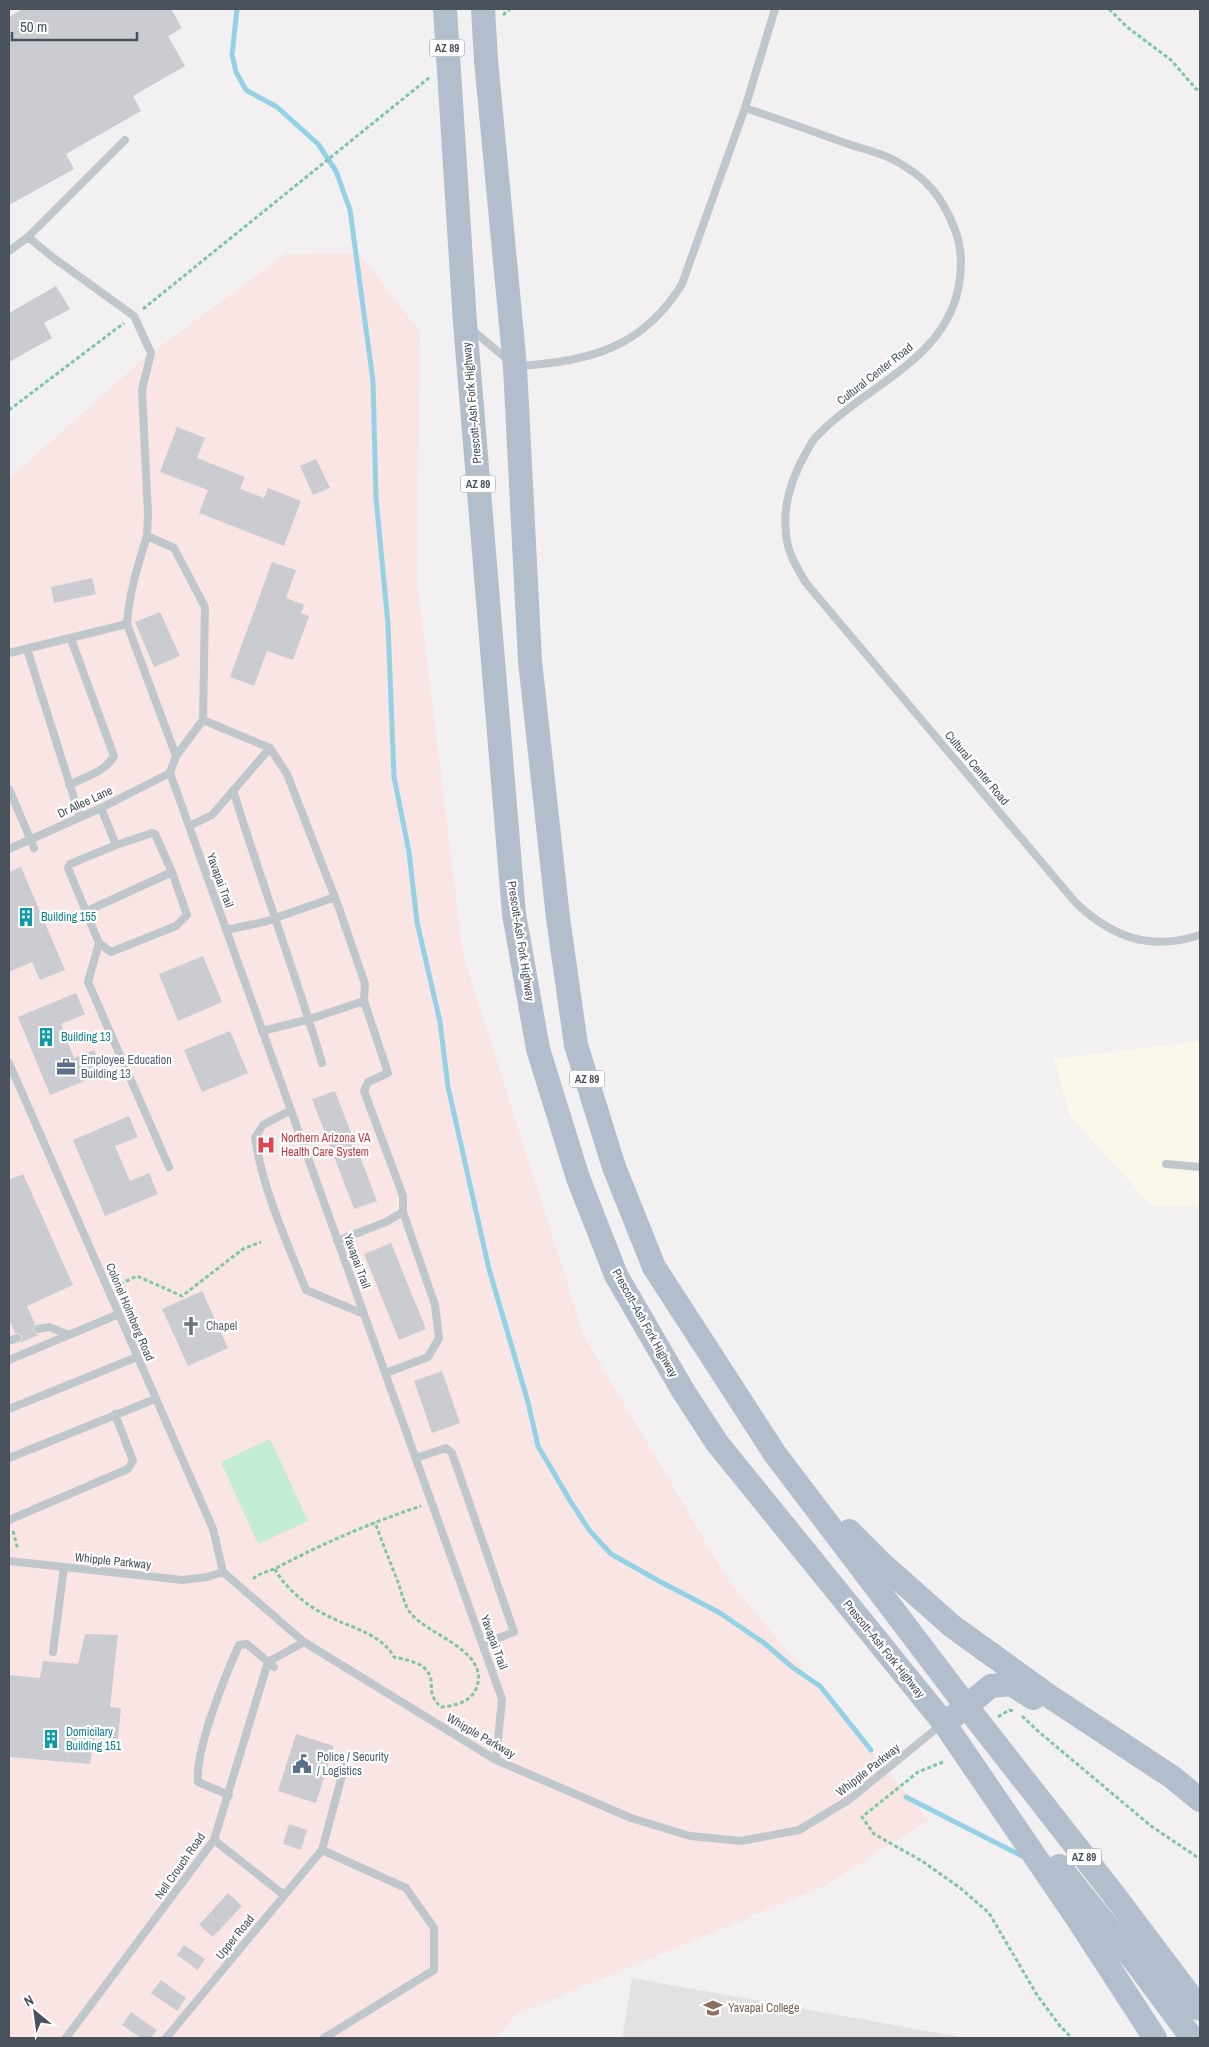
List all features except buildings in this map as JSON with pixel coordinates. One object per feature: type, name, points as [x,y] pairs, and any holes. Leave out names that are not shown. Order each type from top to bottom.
[{"type":"main road","name":"Prescott–Ash Fork Highway","points":[[445,9],[465,323],[514,914],[538,1049],[578,1178],[616,1275],[682,1388],[717,1443],[944,1723]]},
{"type":"main road","name":"AZ 89","points":[[483,9],[486,60],[515,366],[530,661],[558,918],[576,1045],[614,1167],[654,1267],[775,1454],[967,1707],[1200,2008]]},
{"type":"main road","points":[[775,1454],[881,1563],[952,1626],[1049,1696],[1172,1777],[1200,1800]]},
{"type":"main road","points":[[1192,2038],[1138,1965],[1052,1858],[966,1744],[944,1723],[992,1686],[1011,1684],[1168,1788],[1200,1800]]},
{"type":"main road","name":"AZ 89","points":[[944,1723],[1077,1918],[1155,2038]]},
{"type":"lane","points":[[465,323],[515,366],[559,364],[595,354],[628,339],[659,315],[672,300],[682,284],[745,108],[775,9]]},
{"type":"lane","name":"Cultural Center Road","points":[[745,108],[891,158],[924,178],[937,193],[948,212],[957,234],[961,253],[959,292],[952,311],[942,329],[929,346],[909,365],[831,422],[815,437],[795,471],[786,507],[788,545],[794,564],[812,590],[1076,903],[1090,916],[1106,928],[1138,940],[1173,941],[1200,935]]},
{"type":"lane","points":[[9,251],[28,237],[125,140]]},
{"type":"lane","points":[[28,237],[134,316],[152,353],[142,390],[148,514],[147,536],[130,594],[127,624],[176,756]]},
{"type":"lane","points":[[147,536],[174,548],[205,607],[203,720],[176,756],[170,773]]},
{"type":"lane","points":[[9,653],[127,624]]},
{"type":"lane","points":[[69,785],[99,771],[109,764],[114,756],[71,639]]},
{"type":"lane","points":[[27,649],[80,818]]},
{"type":"lane","points":[[203,720],[270,748],[287,774],[335,897],[365,984],[364,1001],[388,1073],[368,1082],[364,1090],[403,1196],[403,1212],[435,1305],[439,1338],[428,1357],[386,1373]]},
{"type":"lane","points":[[189,826],[212,815],[270,748]]},
{"type":"lane","name":"Dr Allee Lane","points":[[9,849],[80,818],[170,773]]},
{"type":"lane","name":"Yavapai Trail","points":[[170,773],[502,1699],[496,1760]]},
{"type":"lane","points":[[9,789],[34,848]]},
{"type":"lane","points":[[233,790],[310,1019],[322,1062]]},
{"type":"lane","points":[[101,808],[116,845]]},
{"type":"lane","points":[[152,833],[172,872],[187,914],[176,926],[111,952],[99,943],[68,868],[70,864],[116,845],[152,833]]},
{"type":"lane","points":[[85,912],[172,872]]},
{"type":"lane","points":[[226,930],[276,918],[335,897]]},
{"type":"lane","points":[[99,943],[88,982],[169,1167]]},
{"type":"lane","points":[[262,1031],[310,1019],[364,1001]]},
{"type":"lane","name":"Colonel Holmberg Road","points":[[9,1064],[213,1529],[224,1572]]},
{"type":"lane","points":[[291,1110],[263,1125],[254,1138],[258,1161],[280,1226],[306,1290],[364,1314]]},
{"type":"lane","points":[[1166,1164],[1200,1167]]},
{"type":"lane","points":[[337,1241],[386,1222],[403,1212]]},
{"type":"lane","points":[[9,1360],[119,1314]]},
{"type":"lane","points":[[38,1329],[49,1327],[69,1335]]},
{"type":"lane","points":[[9,1341],[17,1338]]},
{"type":"lane","points":[[9,1409],[137,1357]]},
{"type":"lane","points":[[9,1458],[155,1399]]},
{"type":"lane","points":[[9,1520],[128,1469],[133,1460],[115,1414]]},
{"type":"lane","points":[[416,1458],[446,1448],[452,1453],[514,1632],[483,1644]]},
{"type":"lane","name":"Whipple Parkway","points":[[9,1561],[183,1580],[207,1577],[224,1572],[304,1642],[496,1760],[631,1818],[690,1836],[740,1841],[799,1830],[850,1799],[944,1723]]},
{"type":"lane","points":[[53,1652],[64,1567]]},
{"type":"lane","points":[[229,1795],[198,1782],[197,1772],[205,1738],[238,1645],[247,1644],[271,1664],[304,1642]]},
{"type":"lane","name":"Nell Crouch Road","points":[[66,2038],[214,1840],[271,1664]]},
{"type":"lane","points":[[324,2038],[434,1970],[434,1928],[406,1888],[322,1850],[347,1757]]},
{"type":"lane","points":[[214,1840],[284,1895]]},
{"type":"lane","name":"Upper Road","points":[[166,2038],[322,1850]]},
{"type":"path","points":[[1109,9],[1127,27],[1171,60],[1196,89],[1200,90]]},
{"type":"path","points":[[267,211],[348,145]]},
{"type":"path","points":[[120,1284],[137,1276],[182,1296],[243,1249],[261,1242]]},
{"type":"path","points":[[253,1579],[258,1574],[275,1569],[305,1553],[375,1522],[422,1505]]},
{"type":"path","points":[[275,1569],[280,1579],[324,1615],[376,1638],[389,1648],[394,1657],[418,1664],[427,1670],[431,1682],[430,1691],[433,1700],[441,1707],[454,1706],[474,1694],[478,1673],[465,1652],[423,1623],[410,1611],[375,1522]]},
{"type":"path","points":[[13,1531],[18,1551]]},
{"type":"path","points":[[998,1717],[1009,1710],[1017,1711],[1039,1732],[1151,1826],[1200,1859]]},
{"type":"path","points":[[944,1762],[918,1772],[862,1817],[874,1834],[960,1886],[989,1913],[1037,1995],[1060,2026],[1072,2038]]},
{"type":"shaded area","name":"Northern Arizona VA Health Care System","points":[[359,253],[420,332],[417,581],[463,954],[584,1336],[728,1580],[928,1820],[828,1884],[517,2014],[496,2038],[9,2038],[9,479],[142,360],[286,254]]},
{"type":"shaded area","points":[[1200,1041],[1200,1209],[1197,1207],[1151,1205],[1070,1116],[1054,1059]]},
{"type":"shaded area","name":"Yavapai College","points":[[632,1978],[966,2038],[622,2038]]},
{"type":"green space","points":[[270,1439],[308,1521],[258,1544],[221,1462]]},
{"type":"waterway","points":[[237,9],[232,55],[236,72],[246,90],[277,107],[318,144],[336,171],[350,210],[373,381],[376,498],[388,624],[394,777],[409,852],[417,922],[440,1022],[448,1087],[489,1269],[528,1402],[538,1446],[590,1531],[611,1554],[720,1613],[764,1643],[792,1667],[820,1686],[871,1750]]},
{"type":"waterway","points":[[906,1797],[1022,1856]]},
{"type":"place","name":"Building 155","points":[[26,917]]},
{"type":"place","name":"Building 13","points":[[46,1037]]},
{"type":"place","name":"Employee Education Building 13","points":[[66,1067]]},
{"type":"place","name":"Northern Arizona VA Health Care System","points":[[266,1145]]},
{"type":"place","name":"Chapel","points":[[191,1326]]},
{"type":"place","name":"Domicilary Building 151","points":[[51,1739]]},
{"type":"place","name":"Police / Security / Logistics","points":[[302,1764]]},
{"type":"place","name":"Yavapai College","points":[[713,2008]]}]
